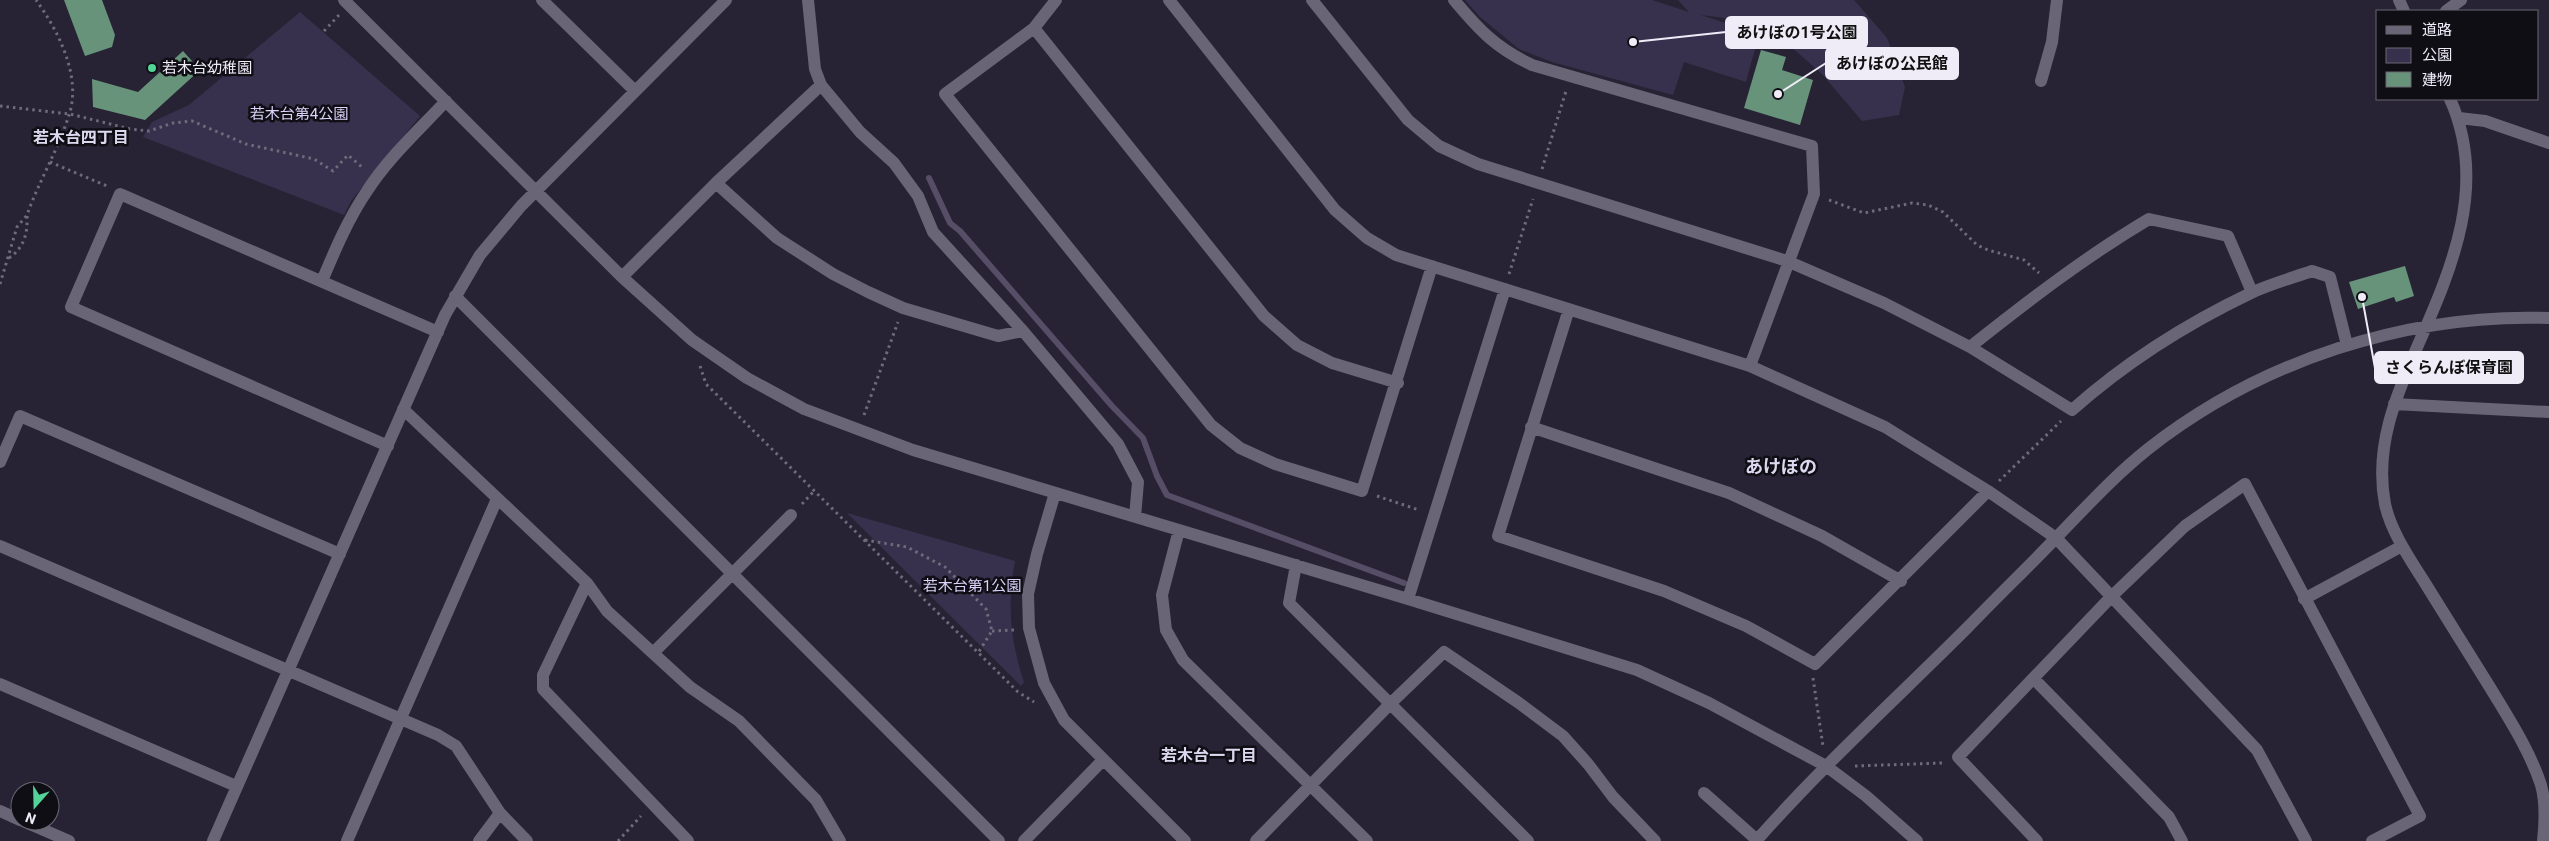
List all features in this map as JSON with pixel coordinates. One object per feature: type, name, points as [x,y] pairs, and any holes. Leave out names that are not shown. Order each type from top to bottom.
[{"type":"street","points":[[344,0],[622,277],[692,340],[747,378],[804,409],[913,450],[1637,670],[1709,703],[1826,766],[1866,796],[1917,841]]},
{"type":"street","points":[[542,0],[635,92]]},
{"type":"street","points":[[808,0],[815,69],[821,85],[860,132],[894,162],[918,196],[933,232],[1023,331],[1118,444],[1138,482],[1135,516]]},
{"type":"street","points":[[1056,0],[1034,28],[945,94],[1211,425],[1240,448],[1275,464],[1362,491],[1398,383],[1432,266]]},
{"type":"street","points":[[1168,0],[1336,210],[1367,238],[1389,251],[1432,266],[1750,366],[1885,427],[1988,491],[2056,538],[2258,750],[2306,841]]},
{"type":"street","points":[[1312,0],[1408,120],[1439,146],[1478,164],[1787,261],[1884,303],[1970,347],[2072,410],[2106,381],[2162,340],[2252,292],[2312,271],[2330,277],[2347,345]]},
{"type":"street","points":[[1454,0],[1475,25],[1506,53],[1532,65],[1812,146],[1814,194],[1787,261],[1750,366]]},
{"type":"street","points":[[2041,81],[2052,42],[2057,0]]},
{"type":"street","points":[[2447,10],[2461,0]]},
{"type":"street","points":[[212,841],[455,296],[480,255],[537,191],[723,1]]},
{"type":"street","points":[[1034,28],[1264,316],[1297,345],[1332,363],[1398,383]]},
{"type":"street","points":[[622,277],[716,183],[821,85]]},
{"type":"street","points":[[2450,100],[2458,118],[2467,158],[2468,191],[2462,225],[2427,327],[2394,404],[2384,441],[2382,474],[2386,506],[2402,546],[2501,706],[2532,761],[2541,787],[2545,818],[2543,841]]},
{"type":"street","points":[[322,281],[345,227],[367,190],[394,155],[446,101]]},
{"type":"street","points":[[2458,118],[2485,121],[2549,143]]},
{"type":"street","points":[[716,183],[777,238],[834,274],[903,308],[998,336],[1023,331]]},
{"type":"street","points":[[388,446],[72,307],[120,194],[438,332]]},
{"type":"street","points":[[1970,347],[2050,283],[2102,247],[2149,219],[2228,236],[2252,292]]},
{"type":"street","points":[[1408,599],[1436,516],[1505,289]]},
{"type":"street","points":[[455,296],[733,572],[999,841]]},
{"type":"street","points":[[1569,309],[1530,427],[1498,536],[1664,591],[1746,626],[1815,664],[1901,581],[1988,491]]},
{"type":"street","points":[[1704,792],[1756,840],[1826,766],[2056,538],[2096,495],[2147,450],[2204,410],[2253,383],[2308,358],[2347,345],[2427,327],[2483,318],[2549,318]]},
{"type":"street","points":[[2394,404],[2549,412]]},
{"type":"street","points":[[403,409],[587,583],[607,611],[690,687],[739,721],[816,800],[840,841]]},
{"type":"street","points":[[0,462],[20,416],[340,554]]},
{"type":"street","points":[[1530,427],[1729,493],[1822,536],[1901,581]]},
{"type":"street","points":[[2038,841],[1958,758],[2112,596],[2185,526],[2245,484],[2420,816],[2372,841]]},
{"type":"street","points":[[1055,492],[1037,554],[1028,594],[1030,628],[1035,655],[1044,683],[1064,720],[1185,841]]},
{"type":"street","points":[[347,841],[497,499]]},
{"type":"street","points":[[653,653],[791,515]]},
{"type":"street","points":[[1180,530],[1162,594],[1166,630],[1183,660],[1367,841]]},
{"type":"street","points":[[0,546],[438,735],[456,746],[500,813],[527,841]]},
{"type":"street","points":[[2304,599],[2402,546]]},
{"type":"street","points":[[1296,565],[1289,603],[1528,841]]},
{"type":"street","points":[[587,583],[543,675],[543,689],[688,841]]},
{"type":"street","points":[[1256,841],[1390,704],[1444,652],[1520,703],[1563,736],[1588,764],[1613,798],[1655,841]]},
{"type":"street","points":[[2034,679],[2169,817],[2182,841]]},
{"type":"street","points":[[0,684],[236,786]]},
{"type":"street","points":[[1024,841],[1103,760]]},
{"type":"street","points":[[479,841],[500,813]]},
{"type":"street","points":[[46,831],[69,841]]},
{"type":"path","points":[[0,284],[9,258],[9,248],[17,227],[27,214],[36,188],[50,162],[70,114],[72,80],[65,54],[51,21],[36,0]]},
{"type":"path","points":[[0,106],[70,114],[130,129],[149,131],[173,123],[192,121],[246,144],[293,156],[314,159],[333,170],[348,155],[364,170],[370,164]]},
{"type":"path","points":[[50,162],[111,188],[120,194]]},
{"type":"path","points":[[1814,194],[1864,213],[1912,203],[1928,205],[1944,212],[1978,245],[1988,250],[2024,260],[2050,283]]},
{"type":"path","points":[[9,258],[19,252],[28,230],[27,214]]},
{"type":"path","points":[[859,430],[903,308]]},
{"type":"path","points":[[706,384],[1018,692],[1064,720]]},
{"type":"path","points":[[1988,491],[2047,435]]},
{"type":"path","points":[[1362,491],[1436,516]]},
{"type":"path","points":[[864,540],[907,547],[945,567],[986,609],[992,632],[978,653]]},
{"type":"path","points":[[992,632],[1011,630]]},
{"type":"path","points":[[1815,664],[1812,674],[1826,766],[1903,766],[1950,762],[1958,758]]},
{"type":"path","points":[[618,841],[652,803]]},
{"type":"green space","points":[[1465,0],[1652,0],[1689,12],[1678,0],[1854,0],[1887,38],[1905,87],[1899,115],[1862,121],[1822,74],[1782,39],[1755,22],[1701,15],[1759,34],[1746,82],[1684,62],[1673,95],[1552,62],[1519,49],[1479,16]]},
{"type":"green space","name":"若木台第4公園","points":[[300,12],[420,116],[351,201],[344,215],[143,137],[152,122],[189,105]]},
{"type":"green space","name":"若木台第1公園","points":[[847,513],[1015,561],[1011,592],[1011,622],[1019,667],[1024,682],[1021,686]]},
{"type":"building","points":[[64,0],[102,0],[115,35],[112,47],[85,56]]},
{"type":"building","points":[[1761,50],[1786,57],[1782,70],[1813,80],[1800,125],[1744,108]]},
{"type":"building","points":[[183,51],[200,70],[145,120],[93,107],[92,79],[138,92]]},
{"type":"building","points":[[2405,266],[2414,296],[2396,302],[2394,297],[2358,309],[2349,282]]},
{"type":"waterway","points":[[929,178],[950,223],[960,231],[1112,406],[1143,438],[1157,476],[1167,495],[1404,583]]},
{"type":"place","name":"あけぼの1号公園","points":[[1633,42]]},
{"type":"place","name":"若木台幼稚園","points":[[152,68]]},
{"type":"place","name":"あけぼの公民館","points":[[1778,94]]},
{"type":"place","name":"さくらんぼ保育園","points":[[2362,297]]},
{"type":"district","name":"若木台四丁目","points":[[81,137]]},
{"type":"district","name":"あけぼの","points":[[1781,467]]},
{"type":"district","name":"若木台一丁目","points":[[1209,755]]}]
